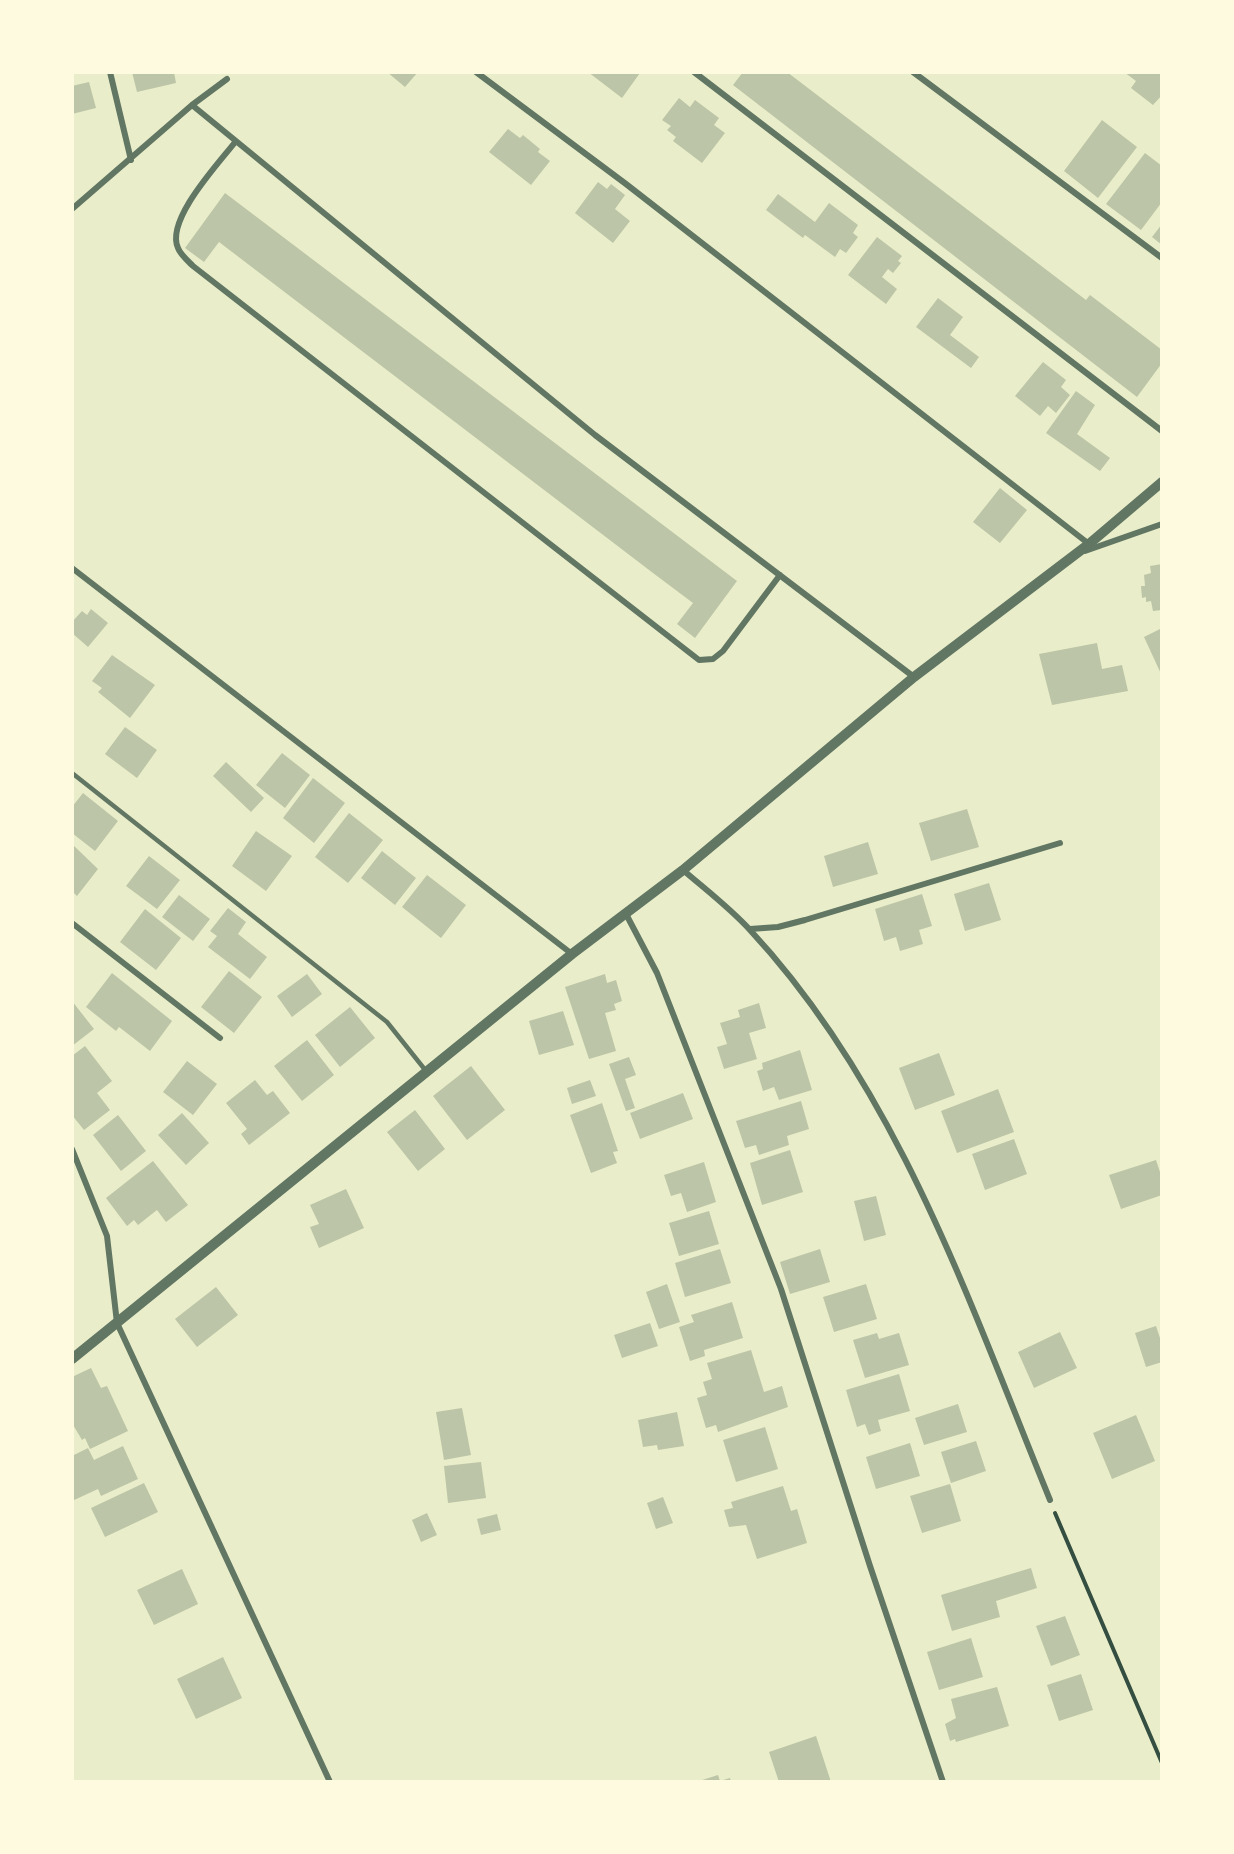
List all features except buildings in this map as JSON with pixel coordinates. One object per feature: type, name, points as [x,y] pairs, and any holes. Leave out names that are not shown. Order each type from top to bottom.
[{"type":"street","points":[[110,72],[131,160]]},
{"type":"street","points":[[476,72],[626,184],[1089,544]]},
{"type":"street","points":[[694,72],[1162,431]]},
{"type":"street","points":[[913,72],[1162,258]]},
{"type":"street","points":[[72,209],[192,105],[227,79]]},
{"type":"street","points":[[192,105],[594,435],[914,677]]},
{"type":"street","points":[[236,141],[180,216],[175,231],[178,248],[193,266],[699,660],[713,659],[723,651],[780,575]]},
{"type":"street","points":[[72,1359],[426,1071],[572,954],[682,870],[914,677],[1089,544],[1162,482]]},
{"type":"street","points":[[1076,554],[1162,524]]},
{"type":"street","points":[[72,568],[572,954]]},
{"type":"street","points":[[750,929],[778,927],[805,920],[1060,843]]},
{"type":"street","points":[[682,870],[750,929],[814,1007],[904,1155],[965,1292],[1050,1500]]},
{"type":"street","points":[[626,914],[657,973],[781,1288],[870,1566],[943,1782]]},
{"type":"street","points":[[72,923],[220,1038]]},
{"type":"street","points":[[72,1149],[107,1236],[117,1323],[330,1782]]},
{"type":"lane","points":[[72,773],[387,1022],[426,1071]]},
{"type":"path","points":[[1050,1500],[1162,1763]]}]
